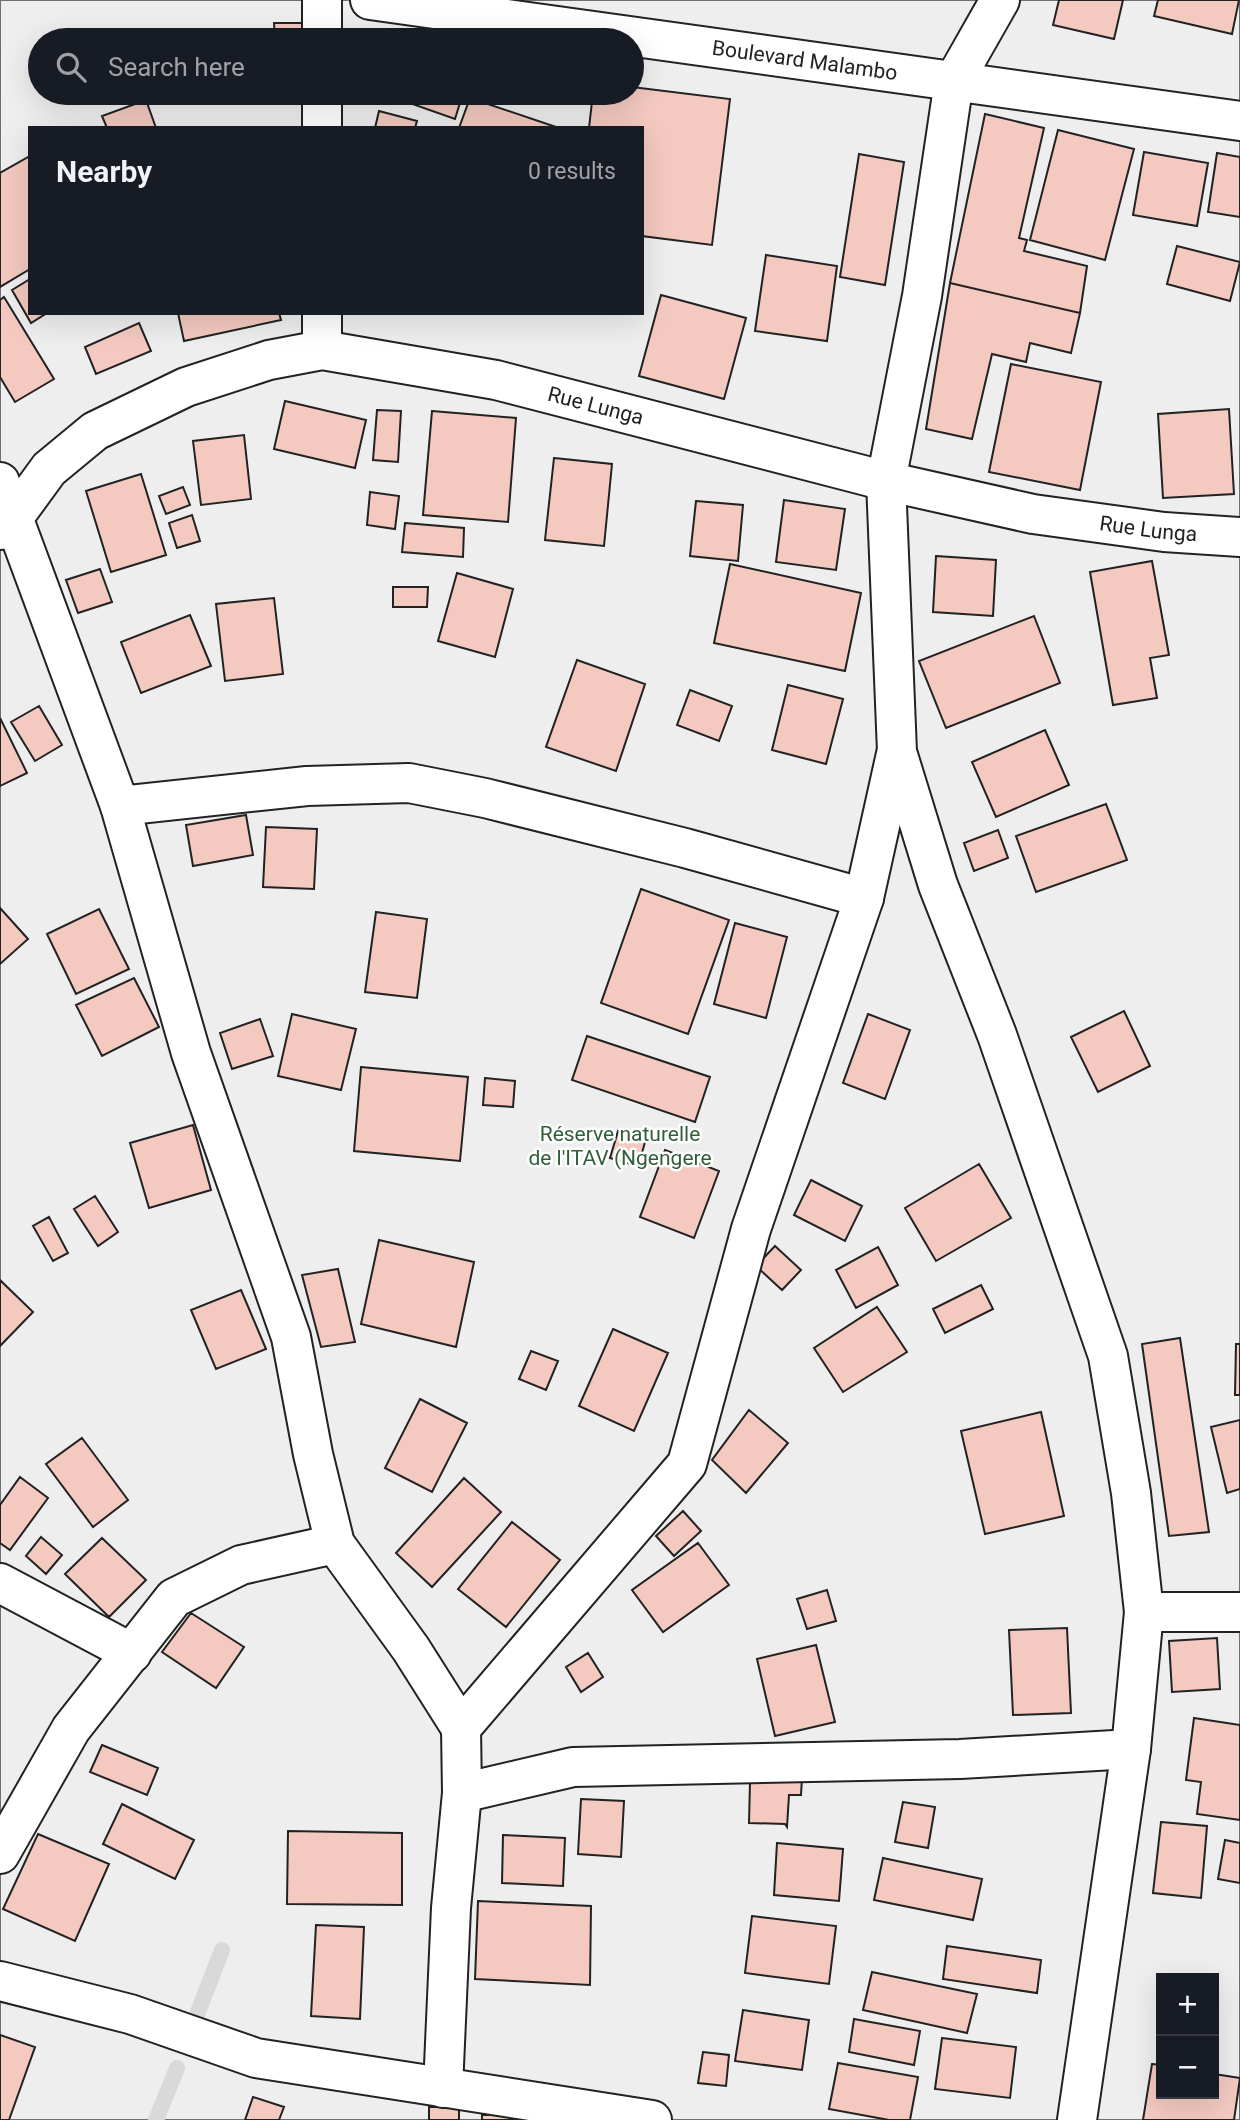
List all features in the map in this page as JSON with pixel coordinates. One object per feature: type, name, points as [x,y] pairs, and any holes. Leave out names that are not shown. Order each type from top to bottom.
[{"type":"street","points":[[322,0],[322,28]]},
{"type":"street","name":"Boulevard Malambo","points":[[370,0],[572,28]]},
{"type":"street","points":[[1000,0],[954,81],[922,296],[886,481],[897,752],[938,885],[998,1035],[1108,1356],[1131,1493],[1144,1612],[1131,1749],[1077,2120]]},
{"type":"street","name":"Boulevard Malambo","points":[[644,38],[1240,121]]},
{"type":"street","points":[[322,105],[322,126]]},
{"type":"street","name":"Rue Lunga","points":[[5,509],[95,430],[186,387],[270,360],[322,332],[886,481],[1034,514],[1164,532],[1240,537]]},
{"type":"street","points":[[5,509],[120,806],[191,1053],[291,1337],[313,1454],[335,1544],[411,1649],[461,1728],[462,1793],[451,1908],[443,2088]]},
{"type":"street","points":[[461,1728],[687,1464],[751,1229],[863,898],[897,752]]},
{"type":"street","points":[[120,806],[307,786],[409,783],[485,798],[659,841],[863,898]]},
{"type":"street","points":[[0,1854],[71,1729],[174,1598],[241,1565],[335,1544]]},
{"type":"street","points":[[0,1583],[132,1653]]},
{"type":"street","points":[[1144,1612],[1240,1612]]},
{"type":"street","points":[[462,1793],[573,1767],[960,1759],[1131,1749]]},
{"type":"street","points":[[0,1981],[130,2014],[256,2057],[443,2088],[557,2113],[652,2120]]},
{"type":"green space","name":"Réserve naturelle de l'ITAV (Ngengere","points":[[0,0],[1240,0],[1240,2120],[0,2120]]},
{"type":"building","points":[[1059,0],[1123,0],[1114,39],[1053,25]]},
{"type":"building","points":[[1158,0],[1239,0],[1232,34],[1154,16]]},
{"type":"building","points":[[274,23],[303,23],[303,28],[274,28]]},
{"type":"building","points":[[644,88],[730,99],[712,245],[644,236],[644,126],[589,126],[592,105],[644,105]]},
{"type":"building","points":[[132,105],[148,105],[155,126],[106,126],[102,116]]},
{"type":"building","points":[[415,105],[459,105],[455,119]]},
{"type":"building","points":[[467,105],[491,105],[553,126],[460,126]]},
{"type":"building","points":[[379,111],[417,121],[416,126],[375,126]]},
{"type":"building","points":[[985,114],[1044,128],[1019,238],[1027,240],[1024,251],[1087,266],[1080,313],[950,283]]},
{"type":"building","points":[[1058,130],[1134,149],[1105,260],[1030,240]]},
{"type":"building","points":[[1144,152],[1208,163],[1197,226],[1133,215]]},
{"type":"building","points":[[1217,153],[1240,157],[1240,217],[1208,212]]},
{"type":"building","points":[[859,154],[904,162],[885,285],[840,277]]},
{"type":"building","points":[[28,157],[28,270],[0,287],[0,173]]},
{"type":"building","points":[[1177,246],[1240,262],[1230,301],[1167,284]]},
{"type":"building","points":[[766,255],[837,266],[827,341],[755,331]]},
{"type":"building","points":[[28,280],[28,315],[44,315],[31,323],[12,290]]},
{"type":"building","points":[[950,283],[1080,313],[1071,353],[1030,343],[1026,362],[992,354],[972,439],[926,429]]},
{"type":"building","points":[[661,295],[746,318],[724,399],[639,376]]},
{"type":"building","points":[[4,297],[54,379],[15,402],[0,377],[0,300]]},
{"type":"building","points":[[178,315],[280,315],[281,320],[184,341]]},
{"type":"building","points":[[139,323],[151,351],[96,374],[85,347]]},
{"type":"building","points":[[1011,364],[1101,382],[1080,490],[989,472]]},
{"type":"building","points":[[285,401],[366,420],[355,468],[274,449]]},
{"type":"building","points":[[1229,409],[1234,494],[1163,498],[1158,414]]},
{"type":"building","points":[[377,410],[401,411],[398,462],[373,460]]},
{"type":"building","points":[[432,411],[516,418],[508,522],[423,515]]},
{"type":"building","points":[[244,435],[251,499],[201,505],[193,441]]},
{"type":"building","points":[[554,458],[612,464],[604,546],[545,540]]},
{"type":"building","points":[[141,474],[166,555],[111,572],[86,491]]},
{"type":"building","points":[[183,487],[190,505],[166,514],[159,496]]},
{"type":"building","points":[[370,492],[399,496],[395,529],[367,525]]},
{"type":"building","points":[[784,500],[845,509],[836,570],[776,562]]},
{"type":"building","points":[[696,501],[743,505],[738,561],[690,556]]},
{"type":"building","points":[[192,515],[200,541],[177,548],[169,523]]},
{"type":"building","points":[[405,523],[464,528],[463,557],[402,552]]},
{"type":"building","points":[[936,556],[996,560],[993,616],[933,612]]},
{"type":"building","points":[[1152,561],[1169,655],[1150,658],[1157,698],[1113,705],[1090,572]]},
{"type":"building","points":[[730,564],[861,593],[845,671],[714,643]]},
{"type":"building","points":[[100,569],[112,602],[78,613],[66,580]]},
{"type":"building","points":[[457,573],[513,589],[495,657],[438,641]]},
{"type":"building","points":[[393,587],[428,587],[427,607],[393,607]]},
{"type":"building","points":[[274,598],[283,674],[225,681],[216,604]]},
{"type":"building","points":[[190,615],[211,666],[141,693],[121,642]]},
{"type":"building","points":[[1034,616],[1060,683],[946,728],[919,661]]},
{"type":"building","points":[[577,660],[645,684],[616,771],[546,747]]},
{"type":"building","points":[[788,685],[843,699],[826,764],[772,750]]},
{"type":"building","points":[[690,690],[732,706],[719,741],[677,725]]},
{"type":"building","points":[[39,706],[62,745],[35,761],[11,722]]},
{"type":"building","points":[[0,718],[27,773],[0,786]]},
{"type":"building","points":[[1045,730],[1069,785],[996,817],[972,762]]},
{"type":"building","points":[[1106,804],[1127,860],[1036,892],[1016,836]]},
{"type":"building","points":[[246,815],[253,855],[193,866],[186,825]]},
{"type":"building","points":[[266,827],[317,829],[314,889],[263,887]]},
{"type":"building","points":[[998,830],[1008,858],[974,871],[964,843]]},
{"type":"building","points":[[641,889],[729,920],[688,1034],[601,1003]]},
{"type":"building","points":[[0,908],[28,939],[0,964]]},
{"type":"building","points":[[99,909],[129,969],[76,994],[47,934]]},
{"type":"building","points":[[376,912],[427,919],[417,998],[365,992]]},
{"type":"building","points":[[735,923],[787,937],[766,1018],[714,1004]]},
{"type":"building","points":[[134,978],[159,1027],[102,1056],[76,1005]]},
{"type":"building","points":[[1124,1011],[1150,1066],[1098,1092],[1071,1037]]},
{"type":"building","points":[[292,1014],[356,1029],[341,1090],[278,1076]]},
{"type":"building","points":[[868,1014],[910,1030],[885,1099],[843,1083]]},
{"type":"building","points":[[260,1019],[273,1056],[232,1069],[220,1033]]},
{"type":"building","points":[[587,1036],[710,1077],[695,1122],[572,1080]]},
{"type":"building","points":[[361,1067],[468,1077],[460,1161],[354,1151]]},
{"type":"building","points":[[485,1078],[515,1081],[513,1107],[483,1105]]},
{"type":"building","points":[[193,1125],[211,1190],[149,1208],[130,1143]]},
{"type":"building","points":[[618,1131],[646,1139],[638,1166],[610,1158]]},
{"type":"building","points":[[665,1150],[719,1171],[694,1238],[640,1217]]},
{"type":"building","points":[[979,1164],[1011,1218],[936,1261],[905,1208]]},
{"type":"building","points":[[811,1180],[862,1206],[845,1241],[794,1215]]},
{"type":"building","points":[[95,1196],[118,1232],[98,1246],[74,1209]]},
{"type":"building","points":[[49,1217],[68,1253],[53,1261],[33,1226]]},
{"type":"building","points":[[379,1240],[474,1262],[456,1347],[361,1324]]},
{"type":"building","points":[[775,1246],[801,1270],[782,1290],[756,1266]]},
{"type":"building","points":[[878,1247],[898,1285],[856,1308],[836,1270]]},
{"type":"building","points":[[338,1269],[355,1342],[321,1347],[302,1275]]},
{"type":"building","points":[[0,1280],[33,1312],[0,1346]]},
{"type":"building","points":[[981,1285],[993,1309],[945,1333],[933,1309]]},
{"type":"building","points":[[241,1290],[266,1349],[216,1369],[191,1310]]},
{"type":"building","points":[[877,1307],[907,1352],[843,1392],[814,1348]]},
{"type":"building","points":[[613,1329],[668,1353],[634,1431],[579,1406]]},
{"type":"building","points":[[1180,1338],[1209,1532],[1169,1536],[1142,1344]]},
{"type":"building","points":[[1236,1344],[1240,1344],[1240,1395],[1235,1395]]},
{"type":"building","points":[[531,1351],[558,1361],[546,1390],[519,1379]]},
{"type":"building","points":[[420,1399],[467,1423],[432,1492],[385,1468]]},
{"type":"building","points":[[749,1410],[788,1443],[746,1493],[712,1460]]},
{"type":"building","points":[[1041,1412],[1064,1516],[985,1534],[961,1431]]},
{"type":"building","points":[[1240,1420],[1240,1489],[1227,1493],[1211,1427]]},
{"type":"building","points":[[82,1438],[128,1500],[93,1527],[46,1464]]},
{"type":"building","points":[[20,1477],[48,1498],[10,1550],[0,1543],[0,1505]]},
{"type":"building","points":[[464,1478],[501,1512],[432,1587],[396,1553]]},
{"type":"building","points":[[683,1511],[701,1531],[674,1556],[656,1536]]},
{"type":"building","points":[[512,1522],[560,1560],[506,1627],[458,1589]]},
{"type":"building","points":[[41,1537],[62,1555],[46,1574],[26,1556]]},
{"type":"building","points":[[102,1538],[146,1580],[109,1617],[65,1574]]},
{"type":"building","points":[[698,1543],[729,1585],[663,1632],[632,1590]]},
{"type":"building","points":[[827,1590],[836,1621],[807,1629],[797,1599]]},
{"type":"building","points":[[191,1613],[244,1647],[216,1688],[162,1652]]},
{"type":"building","points":[[1067,1628],[1071,1713],[1013,1715],[1009,1630]]},
{"type":"building","points":[[1217,1638],[1220,1689],[1172,1692],[1169,1641]]},
{"type":"building","points":[[816,1645],[835,1722],[775,1736],[757,1659]]},
{"type":"building","points":[[588,1653],[603,1677],[581,1692],[566,1667]]},
{"type":"building","points":[[1194,1718],[1240,1725],[1240,1820],[1197,1814],[1201,1782],[1186,1780]]},
{"type":"building","points":[[102,1745],[158,1768],[147,1795],[90,1772]]},
{"type":"building","points":[[802,1778],[801,1795],[789,1795],[787,1827],[785,1824],[749,1823],[750,1782]]},
{"type":"building","points":[[581,1799],[624,1801],[621,1857],[578,1854]]},
{"type":"building","points":[[903,1802],[935,1807],[928,1848],[895,1842]]},
{"type":"building","points":[[122,1804],[194,1840],[175,1879],[103,1844]]},
{"type":"building","points":[[1161,1822],[1207,1826],[1201,1898],[1153,1893]]},
{"type":"building","points":[[288,1831],[402,1833],[402,1905],[287,1904]]},
{"type":"building","points":[[38,1834],[109,1864],[75,1941],[3,1909]]},
{"type":"building","points":[[503,1835],[565,1838],[563,1886],[502,1883]]},
{"type":"building","points":[[1225,1840],[1240,1843],[1240,1883],[1218,1879]]},
{"type":"building","points":[[777,1843],[843,1849],[839,1901],[774,1895]]},
{"type":"building","points":[[883,1858],[982,1879],[973,1920],[874,1900]]},
{"type":"building","points":[[478,1901],[591,1906],[590,1985],[475,1979]]},
{"type":"building","points":[[752,1916],[836,1926],[829,1984],[745,1973]]},
{"type":"building","points":[[316,1925],[364,1927],[360,2019],[311,2016]]},
{"type":"building","points":[[947,1946],[1041,1960],[1037,1993],[943,1979]]},
{"type":"building","points":[[872,1972],[977,1994],[967,2033],[863,2010]]},
{"type":"building","points":[[743,2010],[809,2020],[802,2070],[735,2061]]},
{"type":"building","points":[[854,2019],[920,2031],[914,2065],[849,2052]]},
{"type":"building","points":[[0,2035],[35,2047],[9,2120],[0,2120]]},
{"type":"building","points":[[942,2038],[1016,2047],[1010,2098],[935,2089]]},
{"type":"building","points":[[703,2052],[729,2055],[726,2086],[698,2083]]},
{"type":"building","points":[[838,2063],[918,2077],[910,2120],[889,2120],[829,2109]]},
{"type":"building","points":[[1152,2064],[1156,2064],[1156,2099],[1219,2099],[1219,2075],[1240,2078],[1234,2120],[1143,2120]]},
{"type":"building","points":[[253,2097],[284,2107],[279,2120],[245,2120]]},
{"type":"building","points":[[429,2107],[459,2107],[459,2120],[429,2120]]},
{"type":"building","points":[[482,2115],[514,2115],[514,2120],[482,2120]]},
{"type":"waterway","points":[[198,2012],[222,1950]]},
{"type":"waterway","points":[[156,2120],[177,2068]]}]
